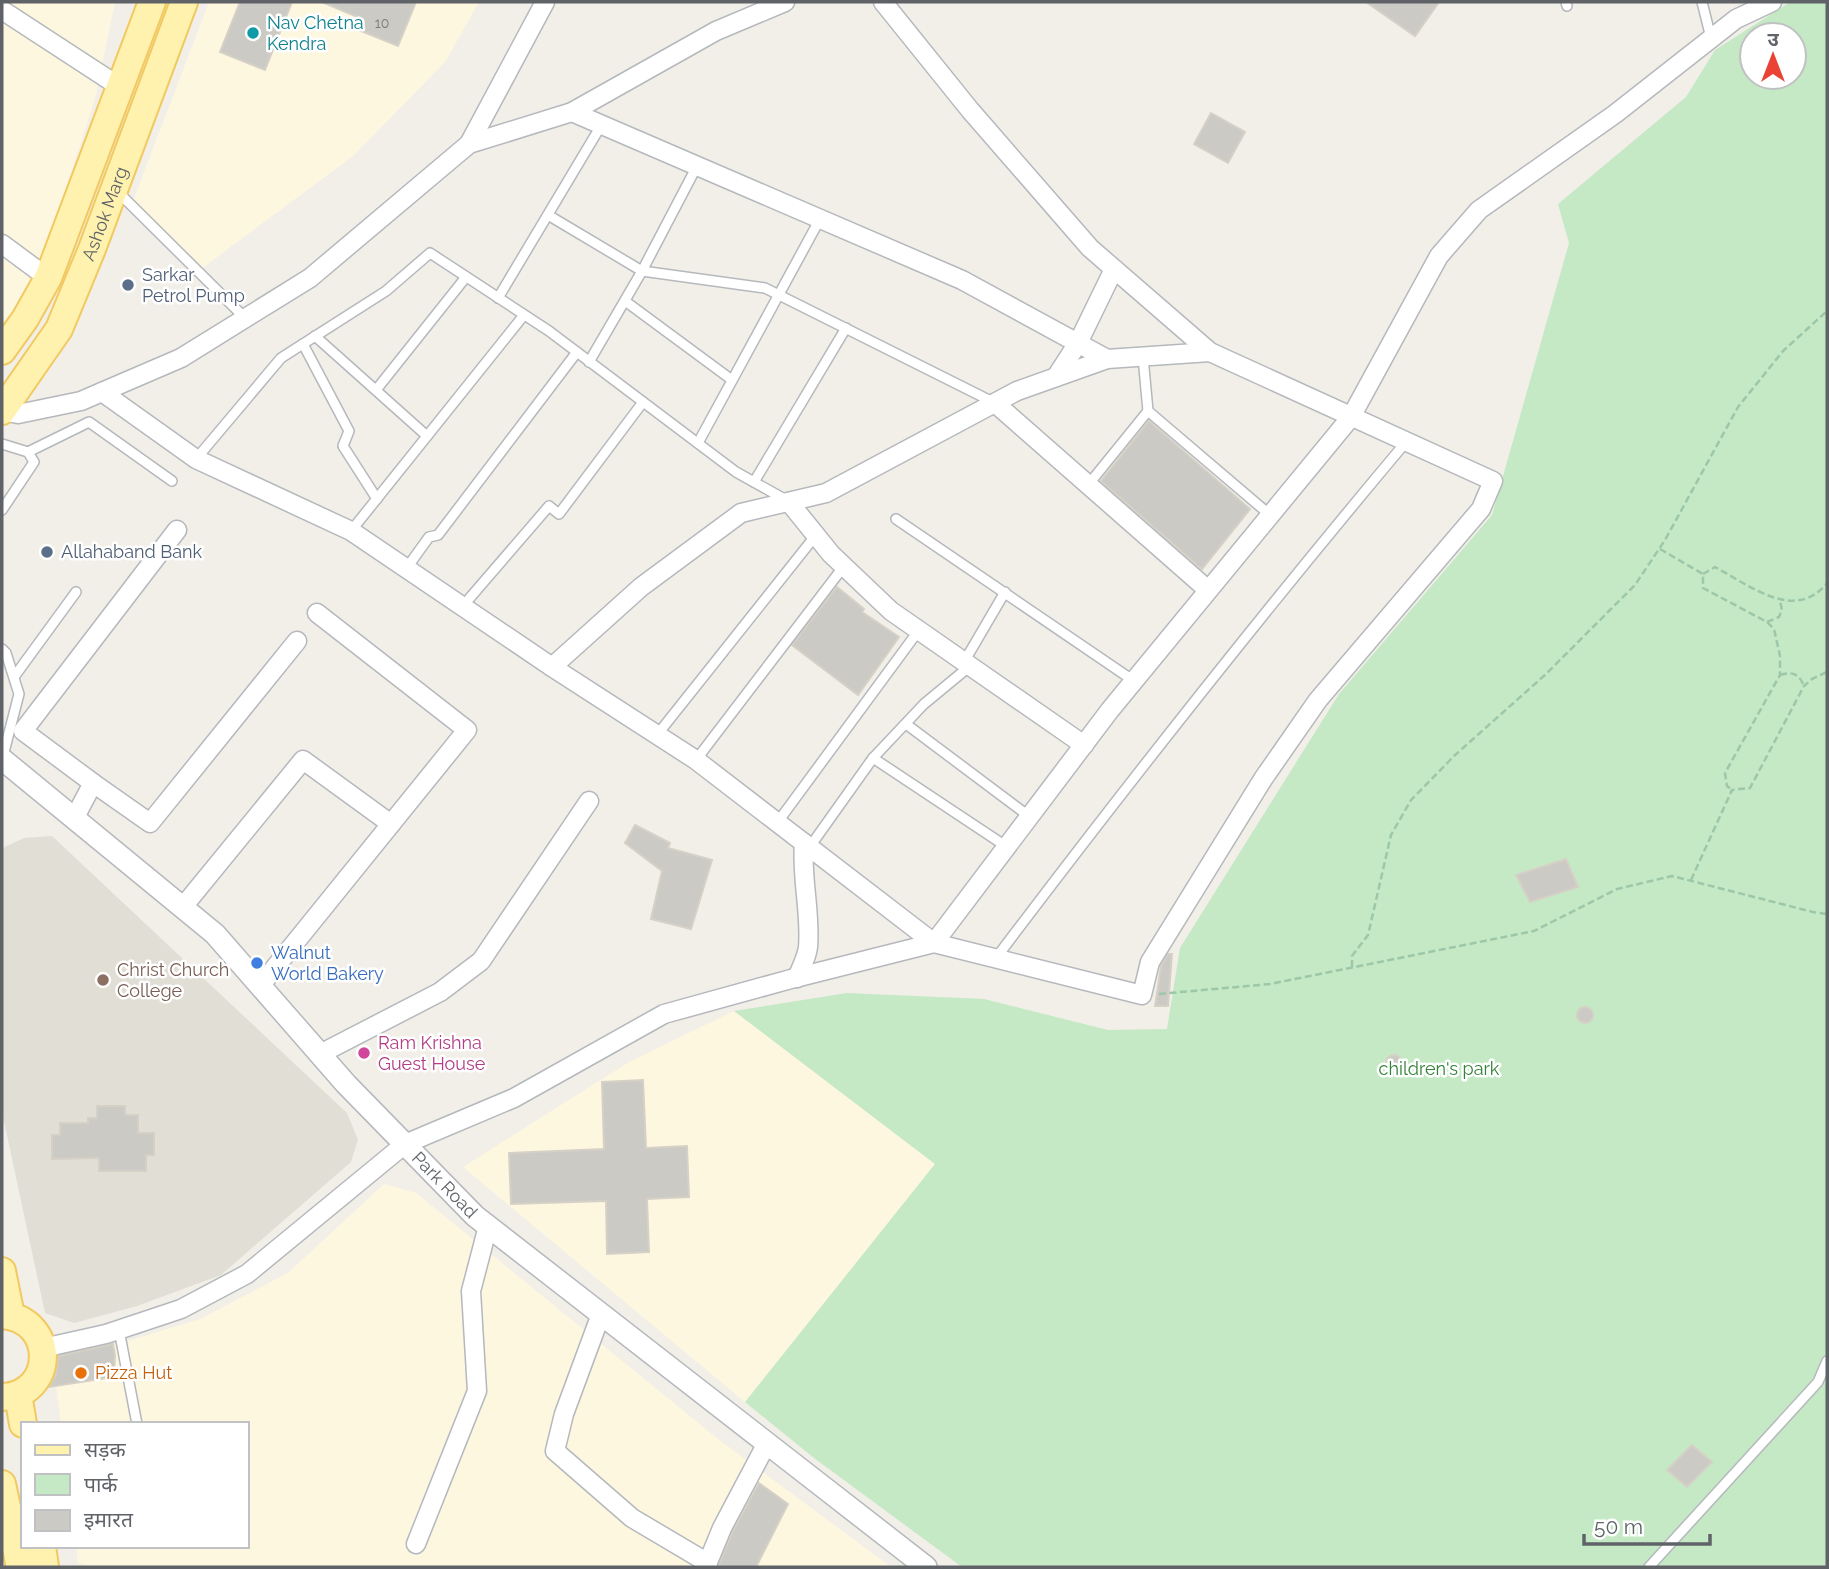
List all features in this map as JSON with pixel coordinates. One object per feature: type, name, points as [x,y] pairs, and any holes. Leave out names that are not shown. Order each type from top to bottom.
[{"type":"main road","name":"Ashok Marg","points":[[2,351],[25,319],[48,278],[152,2]]},
{"type":"main road","name":"Ashok Marg","points":[[2,411],[59,330],[184,2]]},
{"type":"main road","points":[[2,1271],[6,1315],[32,1327],[43,1348],[39,1375],[30,1387],[10,1396],[22,1422]]},
{"type":"main road","points":[[2,1484],[20,1567]]},
{"type":"main road","points":[[42,1548],[45,1567]]},
{"type":"street","points":[[2,411],[18,414],[81,401],[181,358],[310,278],[469,144],[545,2]]},
{"type":"street","points":[[469,144],[572,112],[716,31],[785,2]]},
{"type":"street","points":[[102,392],[196,459],[351,531],[552,667],[696,760],[934,943],[1142,995],[1150,962],[1278,756],[1318,700],[1481,509],[1493,481],[1210,352],[1090,248],[987,130],[883,2]]},
{"type":"street","points":[[43,1348],[181,1310],[247,1274],[405,1144],[514,1098],[664,1014],[934,943],[1134,681],[1350,417],[1440,256],[1479,210],[1615,114],[1736,19],[1772,2]]},
{"type":"street","points":[[2,10],[120,87]]},
{"type":"street","points":[[572,112],[962,280],[1107,359]]},
{"type":"street","points":[[2,244],[48,278]]},
{"type":"street","points":[[1056,377],[1078,343],[1114,269]]},
{"type":"street","points":[[552,667],[641,587],[741,513],[826,493],[1017,391],[1107,359],[1210,352]]},
{"type":"street","points":[[995,403],[1208,590]]},
{"type":"street","points":[[789,502],[844,566],[891,611],[1084,745]]},
{"type":"street","points":[[177,530],[23,731],[150,822],[297,641]]},
{"type":"street","points":[[260,986],[467,730],[317,612]]},
{"type":"street","points":[[182,908],[303,760],[391,824]]},
{"type":"street","name":"Park Road","points":[[4,766],[215,934],[320,1054],[475,1216],[926,1567]]},
{"type":"street","points":[[74,820],[93,783]]},
{"type":"street","points":[[320,1054],[440,992],[481,961],[589,801]]},
{"type":"street","points":[[797,978],[807,950],[808,910],[802,868],[806,846]]},
{"type":"street","points":[[416,1544],[477,1391],[471,1291],[488,1226]]},
{"type":"street","points":[[601,1314],[564,1414],[555,1451],[632,1518],[707,1565],[722,1528],[766,1443]]},
{"type":"lane","points":[[1702,2],[1711,38]]},
{"type":"lane","points":[[498,298],[602,124]]},
{"type":"lane","points":[[589,362],[642,271],[697,166]]},
{"type":"lane","points":[[114,188],[245,318]]},
{"type":"lane","points":[[548,215],[642,271],[765,288],[995,403]]},
{"type":"lane","points":[[698,443],[820,219]]},
{"type":"lane","points":[[196,459],[281,358],[386,291],[430,253],[577,352],[736,472],[789,502]]},
{"type":"lane","points":[[376,390],[466,277]]},
{"type":"lane","points":[[625,300],[732,380]]},
{"type":"lane","points":[[351,531],[524,315]]},
{"type":"lane","points":[[754,482],[845,328]]},
{"type":"lane","points":[[315,336],[427,436]]},
{"type":"lane","points":[[303,344],[349,431],[344,446],[377,499]]},
{"type":"lane","points":[[406,569],[429,537],[438,535],[577,352]]},
{"type":"lane","points":[[1143,357],[1148,411],[1270,515]]},
{"type":"lane","points":[[462,607],[549,506],[559,514],[643,402]]},
{"type":"lane","points":[[1088,485],[1148,411]]},
{"type":"lane","points":[[28,452],[89,422],[172,481]]},
{"type":"lane","points":[[995,960],[1139,769],[1406,442]]},
{"type":"lane","points":[[2,444],[28,452],[34,461],[2,510]]},
{"type":"lane","points":[[896,519],[1134,681]]},
{"type":"lane","points":[[657,734],[816,535]]},
{"type":"lane","points":[[696,760],[844,566]]},
{"type":"lane","points":[[14,677],[76,592]]},
{"type":"lane","points":[[806,846],[873,758],[967,664],[1005,592]]},
{"type":"lane","points":[[777,823],[919,630]]},
{"type":"lane","points":[[2,649],[6,653],[19,694],[4,766]]},
{"type":"lane","points":[[906,724],[1030,817]]},
{"type":"lane","points":[[873,758],[1007,847]]},
{"type":"lane","points":[[119,1329],[137,1422]]},
{"type":"lane","points":[[1649,1567],[1818,1382],[1827,1361]]},
{"type":"path","points":[[1352,967],[1352,956],[1368,935],[1391,835],[1411,800],[1454,756],[1545,675],[1635,585],[1659,549],[1738,407],[1783,351],[1827,312]]},
{"type":"path","points":[[1659,549],[1703,574]]},
{"type":"path","points":[[1703,574],[1715,567],[1780,601],[1807,598],[1821,591],[1827,583]]},
{"type":"path","points":[[1703,574],[1703,588],[1767,622],[1774,629],[1780,656],[1780,675],[1725,773],[1727,786],[1732,790],[1750,788],[1804,686],[1827,672]]},
{"type":"path","points":[[1767,622],[1779,617],[1782,610],[1780,601]]},
{"type":"path","points":[[1780,675],[1794,674],[1804,686]]},
{"type":"path","points":[[1691,880],[1732,790]]},
{"type":"path","points":[[1142,995],[1270,984],[1534,931],[1617,889],[1672,876],[1827,914]]},
{"type":"shaded area","points":[[2,2],[115,2],[95,99],[28,305],[2,339]]},
{"type":"shaded area","points":[[209,2],[479,2],[445,62],[353,156],[201,269],[133,201]]},
{"type":"shaded area","name":"Christ Church College","points":[[52,836],[347,1113],[358,1140],[351,1162],[221,1275],[137,1306],[74,1323],[45,1313],[2,1112],[2,848],[24,838]]},
{"type":"shaded area","points":[[734,1011],[935,1164],[745,1402],[463,1167],[629,1062]]},
{"type":"shaded area","points":[[384,1184],[416,1193],[718,1439],[891,1567],[89,1567],[78,1563],[76,1548],[248,1548],[248,1422],[61,1422],[53,1364],[200,1319],[288,1273]]},
{"type":"green space","name":"children's park","points":[[1790,2],[1827,2],[1827,1567],[962,1567],[814,1458],[745,1402],[935,1164],[734,1011],[847,993],[984,999],[1108,1030],[1167,1029],[1180,948],[1339,694],[1492,515],[1569,243],[1558,204],[1686,97],[1715,50],[1738,35],[1738,91],[1808,91],[1808,21],[1760,21]]},
{"type":"building","name":"Nav Chetna Kendra","points":[[240,2],[292,2],[265,70],[220,52]]},
{"type":"building","name":"Nav Chetna Kendra","points":[[322,2],[416,2],[398,46],[356,29],[360,18]]},
{"type":"building","points":[[1366,2],[1439,2],[1415,36]]},
{"type":"building","points":[[1211,113],[1245,132],[1228,163],[1194,144]]},
{"type":"building","points":[[1149,421],[1250,509],[1202,569],[1101,481]]},
{"type":"building","points":[[837,587],[864,609],[862,612],[899,637],[858,695],[792,645]]},
{"type":"building","points":[[635,825],[670,843],[668,848],[712,860],[691,929],[651,919],[662,871],[625,843]]},
{"type":"building","points":[[1566,859],[1578,887],[1530,902],[1516,875]]},
{"type":"building","points":[[1168,954],[1172,954],[1168,1006],[1155,1006],[1161,966]]},
{"type":"building","points":[[1585,1007],[1591,1009],[1591,1021],[1585,1023],[1579,1021],[1577,1015],[1579,1009]]},
{"type":"building","points":[[1394,1055],[1400,1057],[1400,1069],[1394,1071],[1388,1069],[1386,1063],[1388,1057]]},
{"type":"building","points":[[643,1080],[646,1148],[687,1146],[689,1197],[647,1199],[649,1252],[607,1254],[606,1201],[511,1204],[509,1153],[604,1149],[602,1082]]},
{"type":"building","points":[[97,1106],[125,1106],[125,1115],[138,1115],[138,1133],[154,1133],[154,1155],[146,1155],[146,1171],[99,1171],[99,1158],[52,1159],[52,1135],[60,1135],[60,1123],[88,1123],[88,1118],[97,1118]]},
{"type":"building","points":[[113,1344],[114,1377],[49,1387],[56,1375],[58,1356]]},
{"type":"building","points":[[1692,1445],[1712,1462],[1687,1487],[1667,1470]]},
{"type":"building","points":[[759,1483],[788,1504],[756,1567],[718,1567],[732,1533]]},
{"type":"place","name":"Nav Chetna Kendra","points":[[253,33]]},
{"type":"place","name":"Sarkar Petrol Pump","points":[[128,285]]},
{"type":"place","name":"Allahaband Bank","points":[[47,552]]},
{"type":"place","name":"Walnut World Bakery","points":[[257,963]]},
{"type":"place","name":"Christ Church College","points":[[103,980]]},
{"type":"place","name":"Ram Krishna Guest House","points":[[364,1053]]},
{"type":"place","name":"Pizza Hut","points":[[81,1373]]}]
